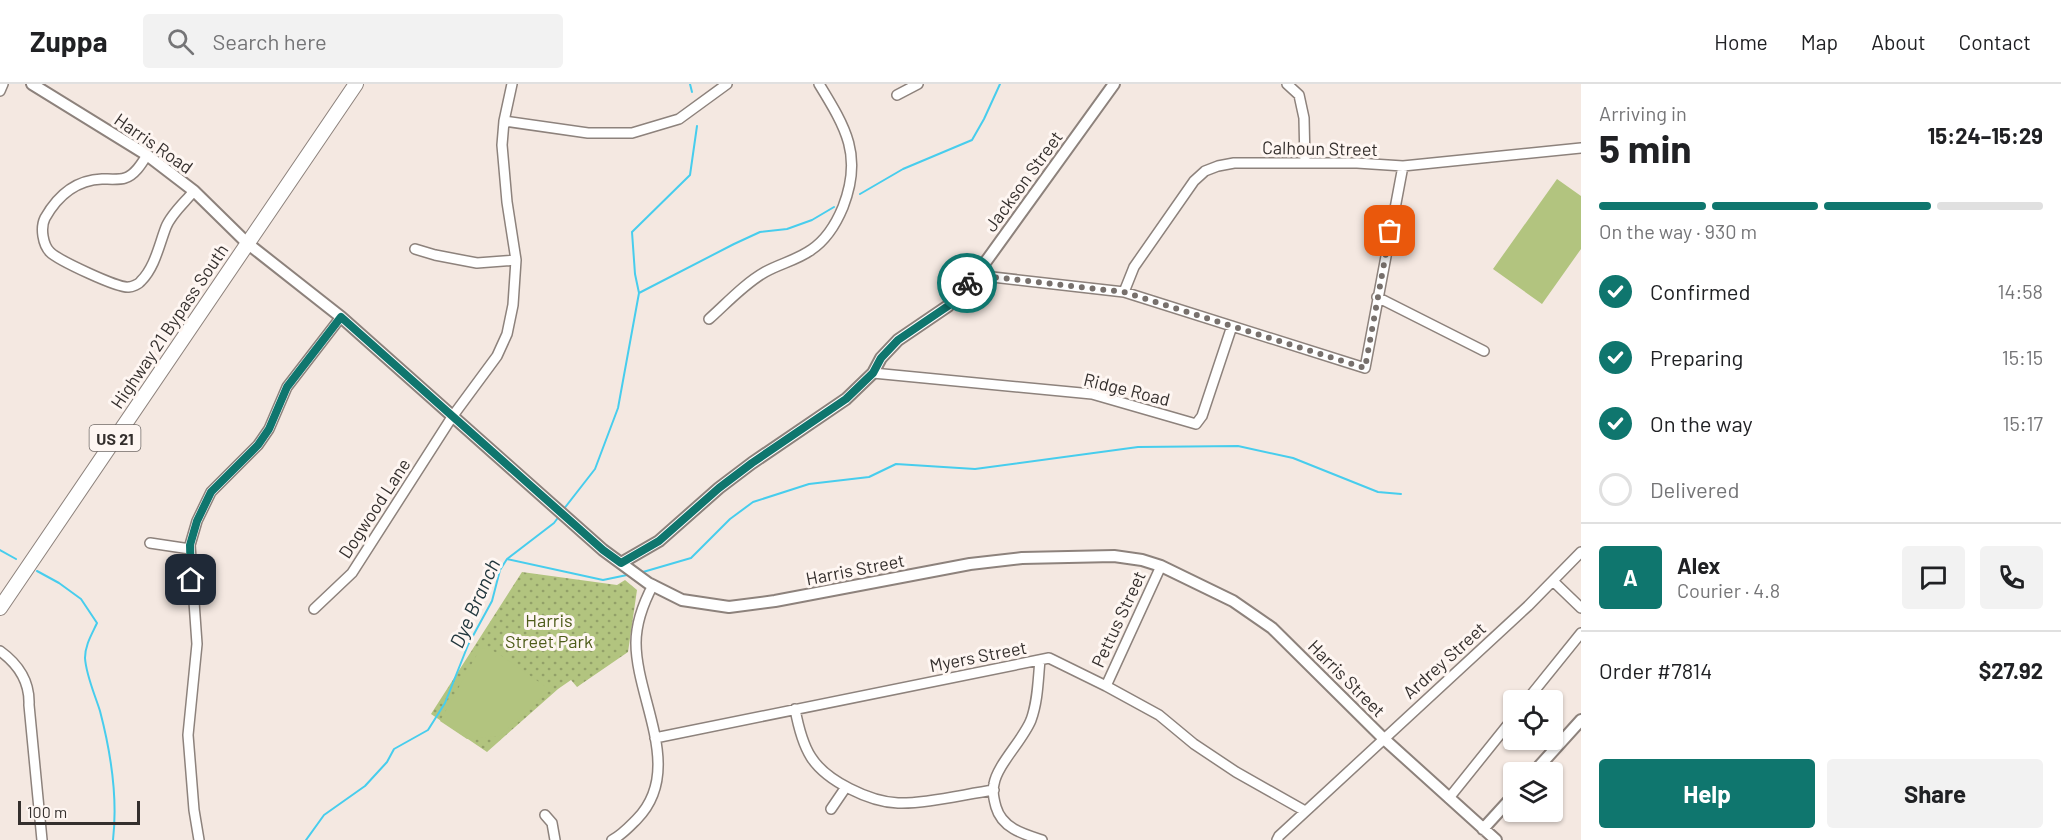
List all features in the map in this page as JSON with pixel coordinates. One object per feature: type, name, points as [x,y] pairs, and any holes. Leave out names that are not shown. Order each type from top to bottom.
[{"type":"main road","name":"US 21","points":[[247,243],[356,84]]},
{"type":"main road","name":"Highway 21 Bypass South","points":[[0,608],[247,243]]},
{"type":"street","points":[[0,91],[3,84]]},
{"type":"street","name":"Harris Road","points":[[32,84],[147,155],[194,191],[247,243]]},
{"type":"street","name":"Dogwood Lane","points":[[314,609],[352,573],[452,417],[497,356],[507,334],[513,305],[516,260],[507,202],[502,145],[504,121],[512,84]]},
{"type":"street","points":[[504,121],[588,133],[632,133],[679,119],[727,84]]},
{"type":"street","points":[[710,320],[737,292],[764,272],[811,250],[836,225],[851,187],[853,155],[839,116],[819,84]]},
{"type":"street","points":[[897,95],[918,84]]},
{"type":"street","name":"Jackson Street","points":[[621,563],[659,541],[719,488],[846,399],[873,373],[881,358],[898,340],[948,306],[975,275],[1114,84]]},
{"type":"street","points":[[1287,84],[1299,95],[1304,118],[1305,163]]},
{"type":"street","name":"Calhoun Street","points":[[1124,292],[1134,267],[1194,181],[1205,171],[1218,166],[1234,163],[1403,166],[1581,148]]},
{"type":"street","points":[[147,155],[139,168],[125,178],[87,180],[68,189],[53,205],[43,221],[43,236],[48,251],[61,261],[128,288],[140,282],[161,245],[166,226],[194,191]]},
{"type":"street","points":[[975,275],[1124,292],[1365,368],[1403,166]]},
{"type":"street","name":"Harris Street","points":[[247,243],[341,317],[603,550],[653,585],[682,600],[729,607],[775,601],[970,564],[1022,558],[1114,556],[1142,560],[1161,566],[1233,601],[1272,628],[1383,738],[1496,840]]},
{"type":"street","points":[[415,249],[477,263],[516,260]]},
{"type":"street","points":[[1377,297],[1484,351]]},
{"type":"street","points":[[199,840],[194,810],[189,735],[196,644],[190,549],[197,521],[211,492],[258,445],[269,429],[287,387],[341,317]]},
{"type":"street","name":"Ridge Road","points":[[873,373],[1092,394],[1196,424],[1202,416],[1232,326]]},
{"type":"street","points":[[150,543],[190,549]]},
{"type":"street","name":"Ardrey Street","points":[[1277,840],[1581,552]]},
{"type":"street","name":"Pettus Street","points":[[1106,686],[1161,566]]},
{"type":"street","points":[[1553,581],[1581,608]]},
{"type":"street","points":[[612,840],[621,835],[641,815],[652,798],[658,750],[636,641],[642,612],[653,585]]},
{"type":"street","points":[[1535,690],[1581,633]]},
{"type":"street","points":[[0,651],[12,660],[22,674],[30,692],[29,705],[42,840]]},
{"type":"street","name":"Myers Street","points":[[655,738],[1049,658],[1159,715],[1194,744],[1227,766],[1305,812]]},
{"type":"street","points":[[1040,660],[1037,698],[1032,718],[1023,737],[993,782],[997,809],[1004,823],[1042,840]]},
{"type":"street","points":[[795,709],[799,729],[812,758],[827,774],[846,787],[875,798],[898,803],[994,790]]},
{"type":"street","points":[[1542,762],[1581,720]]},
{"type":"street","points":[[1449,798],[1503,731]]},
{"type":"street","points":[[831,809],[846,787]]},
{"type":"street","points":[[1483,829],[1503,807]]},
{"type":"street","points":[[545,815],[552,823],[555,840]]},
{"type":"green space","points":[[1557,179],[1581,196],[1581,249],[1542,304],[1493,269]]},
{"type":"green space","name":"Harris Street Park","points":[[522,572],[617,585],[625,580],[637,590],[628,652],[577,687],[571,680],[558,689],[487,752],[431,714]]},
{"type":"green space","points":[[487,648],[549,689],[499,736],[467,739],[440,721],[480,649]]},
{"type":"waterway","name":"Dye Branch","points":[[690,84],[692,92]]},
{"type":"waterway","points":[[860,194],[903,169],[972,140],[1000,84]]},
{"type":"waterway","name":"Dye Branch","points":[[563,510],[595,469],[618,408],[639,293],[635,274],[632,232],[690,175],[697,126]]},
{"type":"waterway","points":[[639,293],[760,232],[787,229],[812,220],[834,207]]},
{"type":"waterway","points":[[643,572],[691,558],[730,519],[753,502],[809,484],[869,477],[896,464],[975,469],[1138,447],[1238,446],[1293,458],[1378,492],[1401,494]]},
{"type":"waterway","name":"Dye Branch","points":[[306,840],[324,815],[365,786],[387,762],[394,749],[428,730],[445,703],[468,645],[492,601],[500,570],[507,559],[554,523],[560,515]]},
{"type":"waterway","points":[[0,550],[16,559]]},
{"type":"waterway","points":[[507,559],[603,580],[627,575]]},
{"type":"waterway","points":[[37,571],[81,599],[97,623],[87,644],[85,658],[100,711],[110,759],[115,808],[113,840]]},
{"type":"way so far","points":[[967,283],[975,275],[1124,292],[1365,368],[1390,231]]},
{"type":"route","points":[[191,580],[190,545],[197,521],[211,492],[258,445],[269,429],[287,387],[341,317],[483,445],[603,550],[621,563],[659,541],[719,488],[846,399],[873,373],[881,358],[898,340],[948,306],[967,283]]}]
